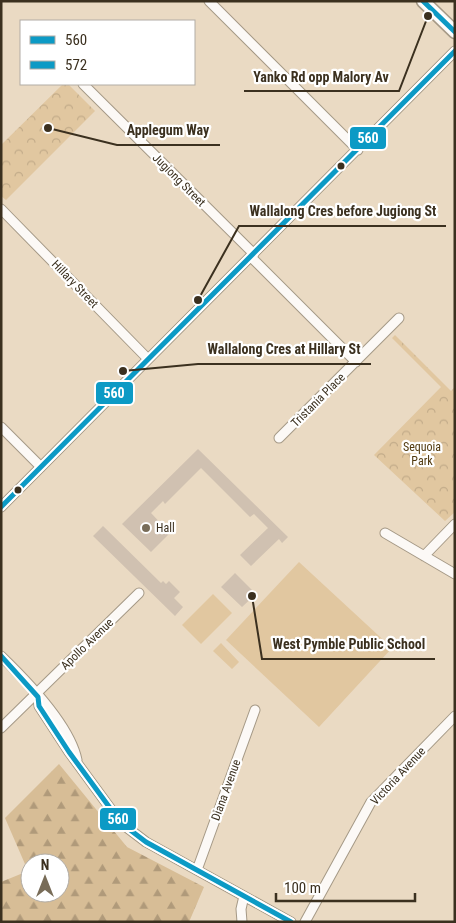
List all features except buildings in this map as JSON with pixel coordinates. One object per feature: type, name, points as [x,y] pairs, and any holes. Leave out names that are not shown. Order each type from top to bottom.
[{"type":"main road","points":[[423,1],[455,32]]},
{"type":"street","points":[[209,1],[358,150]]},
{"type":"street","points":[[1,507],[455,51]]},
{"type":"street","name":"Jugiong Street","points":[[84,85],[356,362]]},
{"type":"street","name":"Hillary Street","points":[[1,209],[148,359]]},
{"type":"street","name":"Tristania Place","points":[[278,438],[399,318]]},
{"type":"street","points":[[1,427],[41,467]]},
{"type":"street","points":[[424,556],[455,524]]},
{"type":"street","points":[[385,533],[455,574]]},
{"type":"street","name":"Apollo Avenue","points":[[1,728],[37,696],[139,593]]},
{"type":"street","points":[[1,656],[37,696],[39,706],[69,752],[77,760],[107,804],[129,831],[291,922]]},
{"type":"street","name":"Diana Avenue","points":[[197,870],[256,710]]},
{"type":"street","name":"Victoria Avenue","points":[[305,922],[371,802],[455,716]]},
{"type":"street","points":[[242,922],[241,909],[244,896]]},
{"type":"green space","points":[[62,85],[69,85],[95,111],[6,200],[1,196],[1,145]]},
{"type":"green space","name":"Sequoia Park","points":[[395,335],[451,391],[455,387],[455,512],[445,521],[374,455],[441,387],[392,338]]},
{"type":"green space","points":[[299,562],[392,648],[319,727],[226,640]]},
{"type":"green space","points":[[213,594],[232,613],[201,644],[182,625]]},
{"type":"green space","points":[[221,643],[239,662],[232,669],[213,651]]},
{"type":"green space","points":[[59,764],[127,847],[204,887],[189,922],[1,922],[1,882],[20,874],[20,903],[70,903],[70,853],[20,853],[5,818]]},
{"type":"transit line","name":"572","points":[[423,1],[455,32]]},
{"type":"transit line","name":"560","points":[[1,507],[455,51]]},
{"type":"transit line","name":"560","points":[[1,656],[38,697],[39,706],[69,752],[121,823],[146,842],[291,922]]},
{"type":"place","name":"Yanko Rd opp Malory Av","points":[[428,16]]},
{"type":"place","name":"Applegum Way","points":[[48,128]]},
{"type":"place","name":"Wallalong Cres before Jugiong St","points":[[198,300]]},
{"type":"place","name":"Wallalong Cres at Hillary St","points":[[123,371]]},
{"type":"place","name":"Hall","points":[[146,528]]},
{"type":"place","name":"West Pymble Public School","points":[[252,596]]}]
